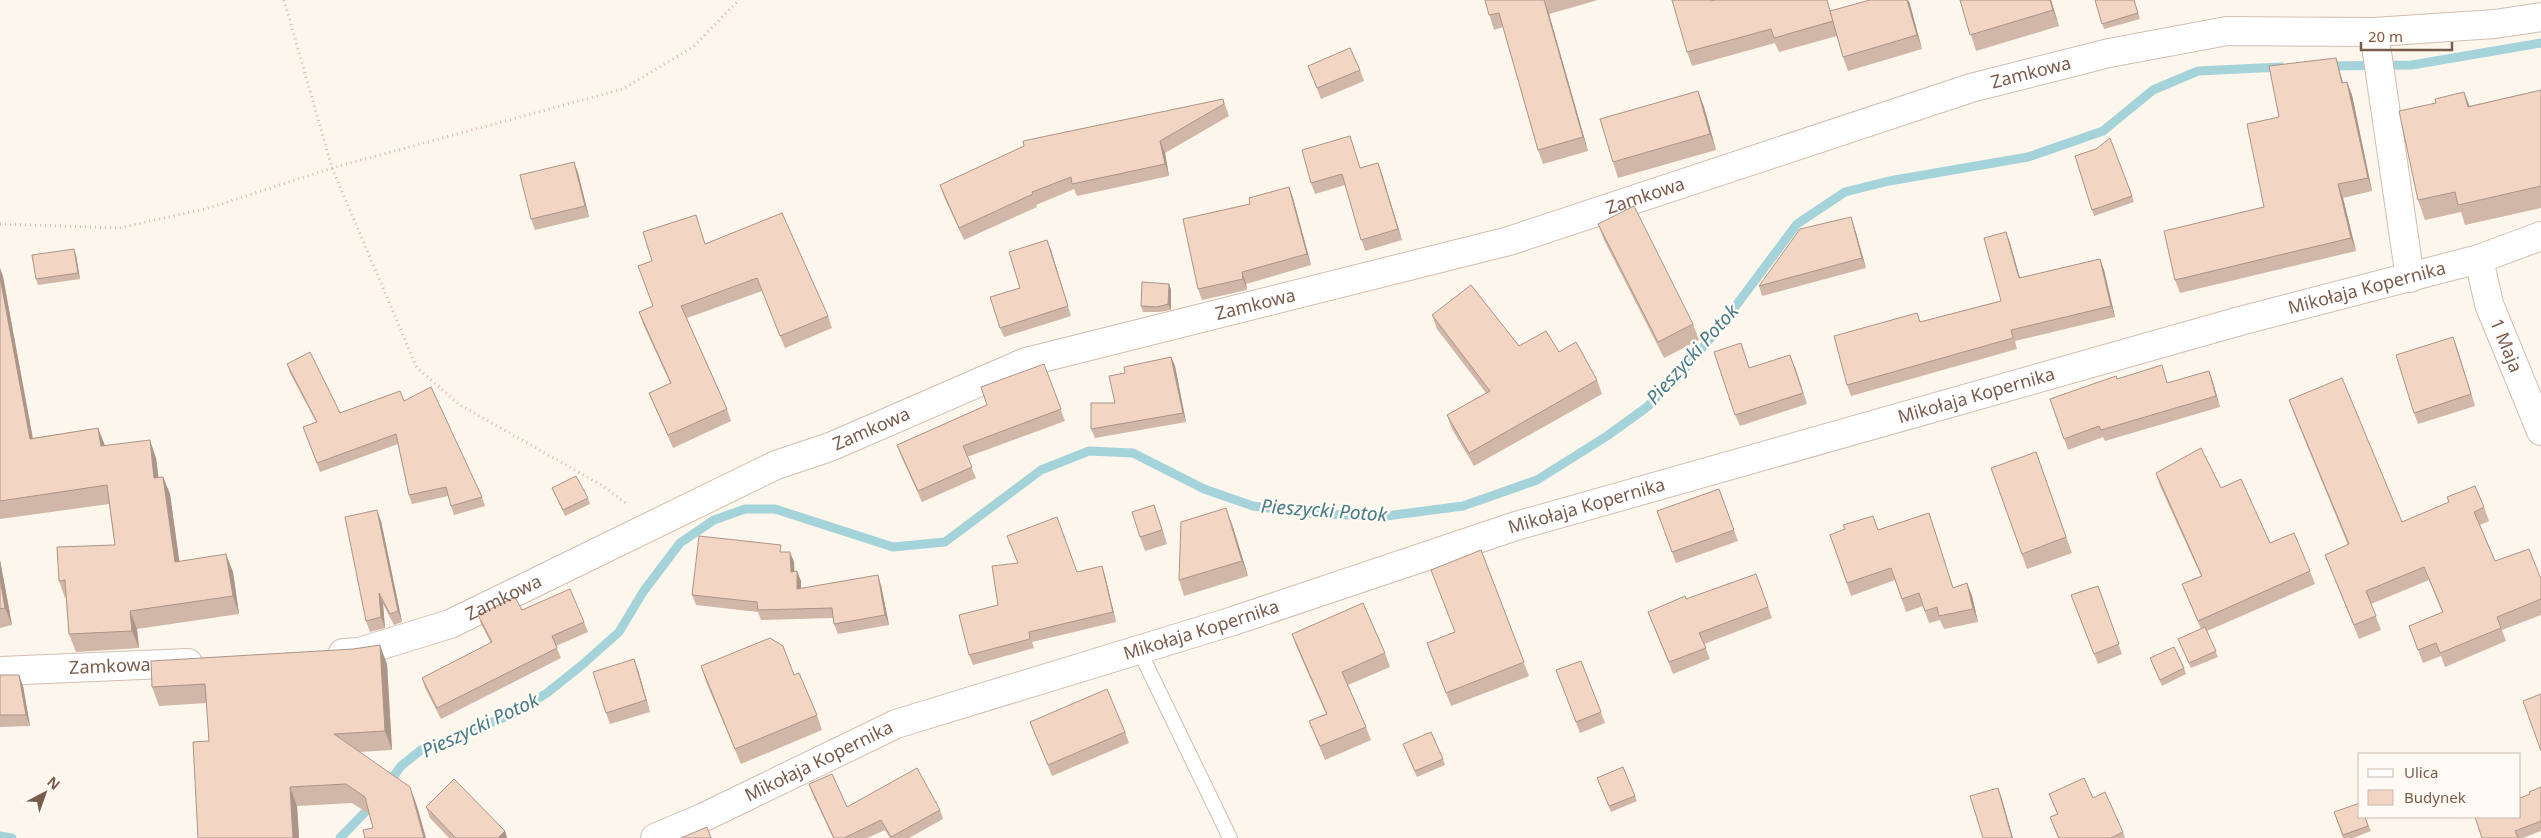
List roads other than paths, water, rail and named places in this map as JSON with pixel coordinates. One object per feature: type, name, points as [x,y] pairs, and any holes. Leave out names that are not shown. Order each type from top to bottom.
[{"type":"street","name":"Zamkowa","points":[[320,654],[360,652],[450,624],[776,465],[830,447],[1026,362],[1509,241],[1971,88],[2109,54],[2227,31],[2375,39],[2541,17]]},
{"type":"street","points":[[2375,39],[2410,278]]},
{"type":"street","name":"Mikołaja Kopernika","points":[[654,838],[702,818],[896,724],[1242,618],[1516,526],[2240,321],[2479,259],[2541,236]]},
{"type":"street","name":"1 Maja","points":[[2479,259],[2489,304],[2541,432]]},
{"type":"street","name":"Zamkowa","points":[[0,671],[213,662]]},
{"type":"lane","points":[[1139,650],[1230,838]]},
{"type":"waterway","name":"Pieszycki Potok","points":[[2326,66],[2412,65],[2541,43]]},
{"type":"waterway","name":"Pieszycki Potok","points":[[387,785],[401,766],[421,750],[513,714],[547,693],[582,665],[619,632],[643,592],[680,543],[714,520],[745,509],[775,509],[893,547],[945,542],[1041,470],[1089,451],[1133,453],[1204,489],[1253,506],[1316,514],[1386,516],[1463,506],[1537,480],[1607,436],[1647,407],[1681,373],[1720,327],[1797,224],[1845,192],[1889,181],[2028,157],[2103,131],[2153,90],[2198,71],[2281,67]]},
{"type":"waterway","name":"Pieszycki Potok","points":[[340,838],[373,804]]},
{"type":"waterway","name":"Pieszycki Potok","points":[[0,836],[12,838]]}]
